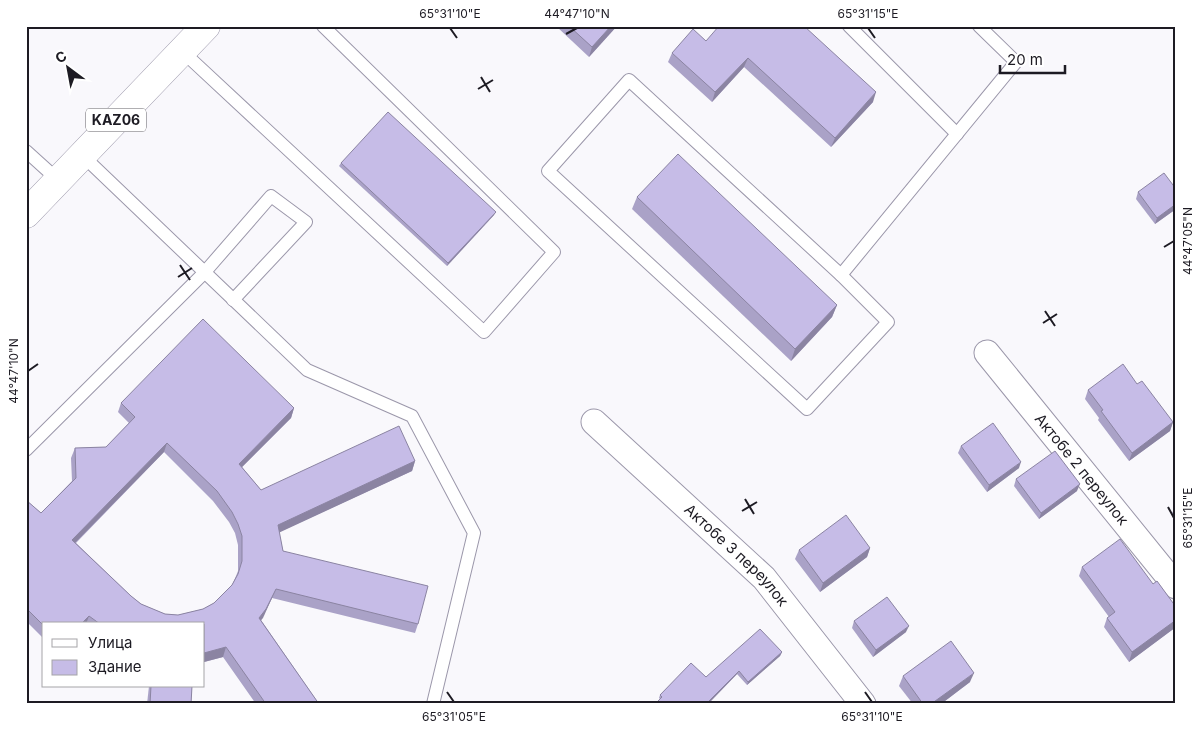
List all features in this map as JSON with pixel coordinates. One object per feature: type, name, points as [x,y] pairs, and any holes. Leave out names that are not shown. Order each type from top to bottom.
[{"type":"main road","name":"KAZ06","points":[[26,214],[206,26]]},
{"type":"street","name":"Актобе 2 переулок","points":[[987,354],[1176,586]]},
{"type":"street","name":"Актобе 3 переулок","points":[[594,422],[764,578],[863,704]]},
{"type":"lane","points":[[182,51],[484,332],[554,252],[323,26]]},
{"type":"lane","points":[[849,26],[957,134]]},
{"type":"lane","points":[[841,274],[1016,62],[979,26]]},
{"type":"lane","points":[[629,80],[841,274],[888,322],[807,410],[548,171],[629,80]]},
{"type":"lane","points":[[26,151],[58,180]]},
{"type":"lane","points":[[82,155],[307,370],[412,416],[474,534],[433,704]]},
{"type":"lane","points":[[26,450],[204,272],[270,196],[306,222],[233,300]]},
{"type":"building","points":[[569,26],[611,26],[592,47]]},
{"type":"building","points":[[719,26],[804,26],[876,92],[835,138],[748,58],[715,92],[672,53],[693,29],[706,41]]},
{"type":"building","points":[[388,112],[496,212],[448,263],[341,163]]},
{"type":"building","points":[[678,154],[837,305],[795,349],[637,197]]},
{"type":"building","points":[[1164,173],[1176,189],[1176,204],[1157,218],[1138,192]]},
{"type":"building","points":[[203,319],[294,408],[239,464],[261,490],[399,426],[415,461],[278,525],[283,551],[428,586],[418,624],[276,589],[259,618],[319,704],[266,704],[226,647],[205,653],[205,622],[97,622],[89,616],[83,622],[42,622],[42,624],[29,611],[26,614],[26,500],[41,513],[76,478],[75,448],[106,447],[135,417],[121,403]],"holes":[[[167,443],[217,491],[232,512],[242,536],[242,561],[238,574],[232,585],[214,603],[203,609],[178,615],[165,614],[141,604],[72,540]]]},
{"type":"building","points":[[1123,364],[1137,384],[1142,381],[1173,422],[1132,453],[1088,390]]},
{"type":"building","points":[[993,423],[1021,462],[989,485],[961,446]]},
{"type":"building","points":[[1055,451],[1080,484],[1041,513],[1016,479]]},
{"type":"building","points":[[846,515],[870,548],[823,583],[799,550]]},
{"type":"building","points":[[1120,539],[1153,584],[1157,581],[1176,607],[1176,620],[1132,652],[1107,618],[1115,612],[1082,567]]},
{"type":"building","points":[[887,597],[909,626],[876,650],[854,621]]},
{"type":"building","points":[[760,629],[782,652],[748,682],[739,671],[706,704],[655,704],[662,697],[660,695],[691,663],[706,677]]},
{"type":"building","points":[[951,641],[974,673],[931,704],[923,704],[903,676]]},
{"type":"building","points":[[151,688],[192,688],[191,704],[150,704]]}]
